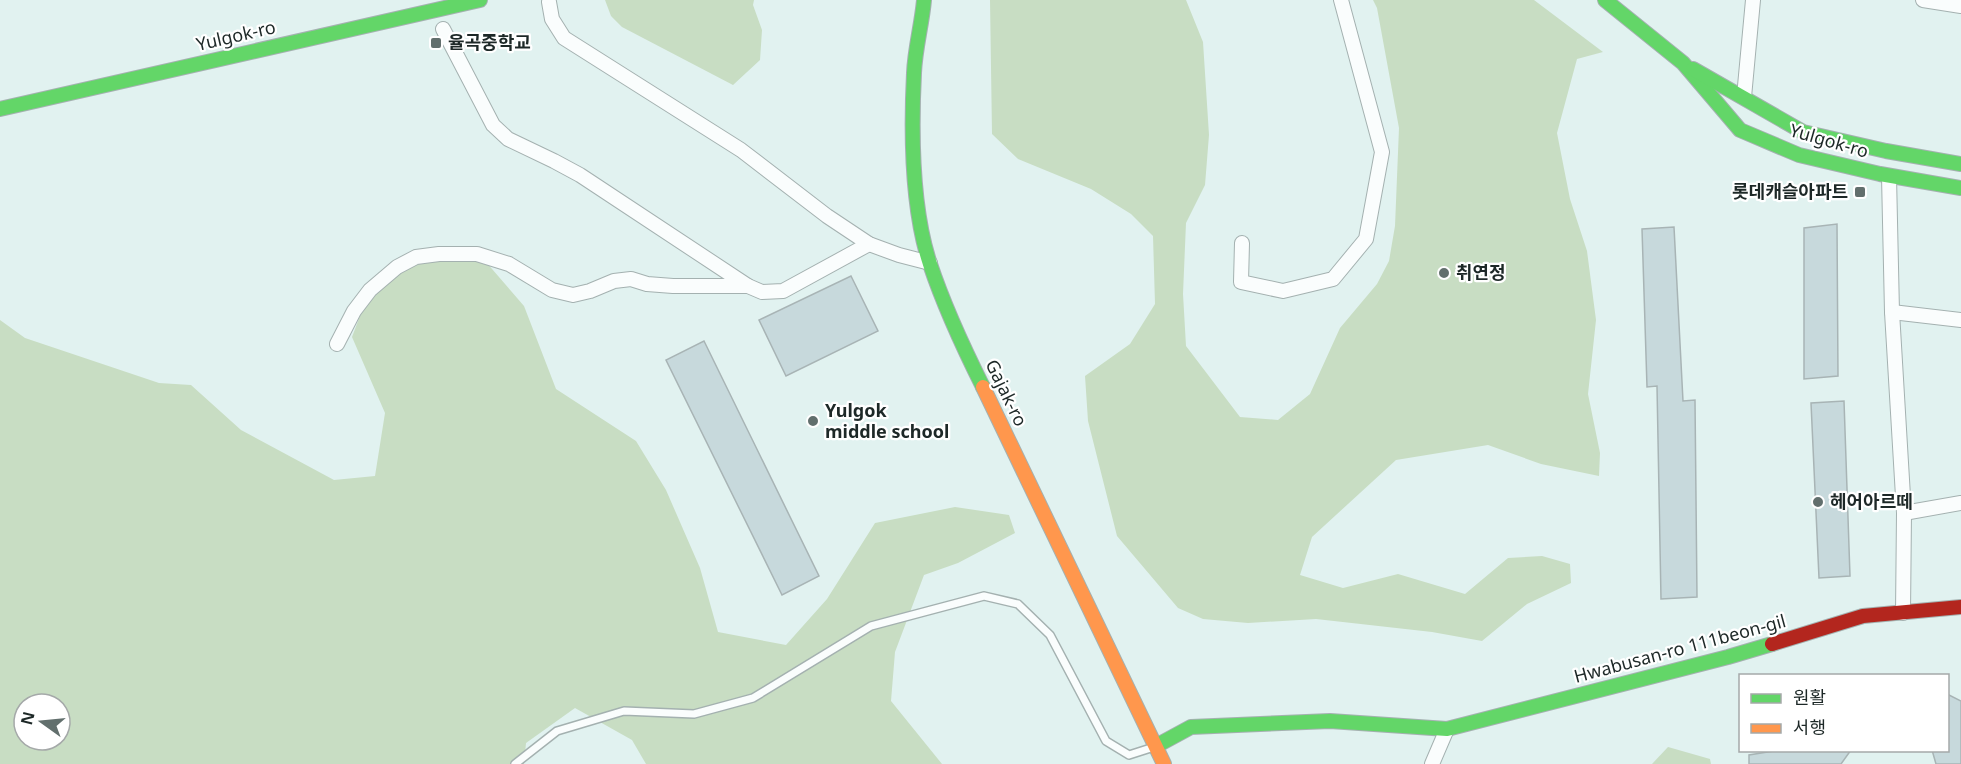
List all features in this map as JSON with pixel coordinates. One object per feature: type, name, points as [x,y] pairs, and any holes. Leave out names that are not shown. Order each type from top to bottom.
[{"type":"street","name":"Yulgok-ro","points":[[0,109],[480,0]]},
{"type":"street","points":[[1242,243],[1241,282],[1283,291],[1333,279],[1366,239],[1382,152],[1341,0]]},
{"type":"street","name":"Yulgok-ro","points":[[1605,0],[1683,63],[1803,132],[1961,164]]},
{"type":"street","points":[[1744,97],[1752,0]]},
{"type":"street","points":[[1923,0],[1961,6]]},
{"type":"street","points":[[549,2],[552,19],[564,38],[741,150],[869,244],[930,263]]},
{"type":"street","name":"Gajak-ro","points":[[925,4],[914,71],[914,177],[930,263],[963,346],[1164,764]]},
{"type":"street","points":[[443,29],[493,125],[508,139],[580,175],[748,286],[762,292],[783,291],[869,244]]},
{"type":"street","name":"Yulgok-ro","points":[[1683,63],[1740,130],[1799,155],[1889,176],[1961,188]]},
{"type":"street","points":[[1895,152],[1889,176],[1892,312],[1904,513],[1903,613]]},
{"type":"street","points":[[337,344],[354,311],[370,290],[397,267],[416,257],[439,254],[477,254],[509,264],[552,290],[573,295],[590,291],[614,280],[631,279],[647,284],[673,286],[748,286]]},
{"type":"street","points":[[1892,312],[1961,321]]},
{"type":"street","points":[[1904,513],[1961,503]]},
{"type":"street","name":"Hwabusan-ro 111beon-gil","points":[[1156,746],[1191,727],[1330,721],[1446,729],[1728,657],[1863,616],[1961,607]]},
{"type":"street","points":[[1432,764],[1446,729]]},
{"type":"lane","points":[[515,764],[557,731],[624,711],[694,714],[753,698],[871,626],[984,596],[1018,604],[1050,635],[1106,741],[1129,755],[1156,746]]},
{"type":"green space","points":[[605,0],[754,0],[753,5],[762,30],[760,60],[733,85],[622,27],[611,16]]},
{"type":"green space","points":[[990,0],[1186,0],[1203,42],[1209,135],[1205,185],[1186,223],[1183,294],[1186,346],[1240,417],[1278,420],[1310,394],[1340,328],[1377,284],[1389,261],[1395,226],[1399,128],[1377,8],[1373,0],[1534,0],[1603,52],[1577,59],[1557,133],[1570,199],[1587,251],[1596,320],[1588,394],[1600,453],[1599,476],[1541,464],[1488,445],[1396,460],[1312,537],[1300,575],[1343,588],[1398,574],[1465,594],[1508,558],[1542,556],[1570,564],[1571,583],[1527,604],[1482,641],[1432,632],[1316,619],[1248,623],[1203,619],[1178,608],[1117,536],[1088,421],[1085,376],[1130,344],[1155,304],[1153,236],[1131,214],[1091,189],[1018,159],[992,134]]},
{"type":"green space","points":[[425,249],[486,262],[524,306],[556,389],[636,441],[666,490],[700,568],[718,632],[786,645],[827,599],[875,523],[955,507],[1009,515],[1015,533],[958,563],[924,575],[895,652],[891,701],[942,764],[646,764],[632,740],[575,708],[526,743],[524,764],[0,764],[0,320],[25,338],[159,383],[191,385],[241,430],[334,480],[375,476],[385,413],[352,337],[374,279]]},
{"type":"green space","points":[[1668,747],[1710,759],[1711,764],[1652,764]]},
{"type":"building","points":[[1837,224],[1838,376],[1804,379],[1804,228]]},
{"type":"building","points":[[1674,227],[1683,401],[1695,400],[1697,597],[1661,599],[1657,386],[1647,387],[1642,229]]},
{"type":"building","points":[[851,276],[878,331],[786,376],[759,320]]},
{"type":"building","points":[[704,341],[819,576],[782,595],[666,360]]},
{"type":"building","points":[[1844,401],[1850,576],[1819,578],[1811,403]]},
{"type":"building","points":[[1949,695],[1961,701],[1961,764],[1936,764],[1933,752],[1949,752]]},
{"type":"building","points":[[1768,752],[1850,752],[1841,764],[1749,764],[1749,755]]},
{"type":"traffic: fast","points":[[0,109],[480,0]]},
{"type":"traffic: fast","points":[[924,0],[913,96],[914,170],[919,219],[930,264],[941,295],[983,387]]},
{"type":"traffic: fast","points":[[1605,0],[1683,63],[1740,130],[1799,155],[1880,174],[1961,188]]},
{"type":"traffic: fast","points":[[1693,69],[1803,132],[1886,151],[1961,164]]},
{"type":"traffic: fast","points":[[1156,746],[1191,727],[1330,721],[1447,729],[1772,644]]},
{"type":"traffic: slow","points":[[983,387],[1164,764]]},
{"type":"traffic: jam","points":[[1772,644],[1863,616],[1961,607]]},
{"type":"place","name":"율곡중학교","points":[[436,43]]},
{"type":"place","name":"롯데캐슬아파트","points":[[1860,192]]},
{"type":"place","name":"취연정","points":[[1444,273]]},
{"type":"place","name":"Yulgok middle school","points":[[813,421]]},
{"type":"place","name":"헤어아르떼","points":[[1818,502]]}]
